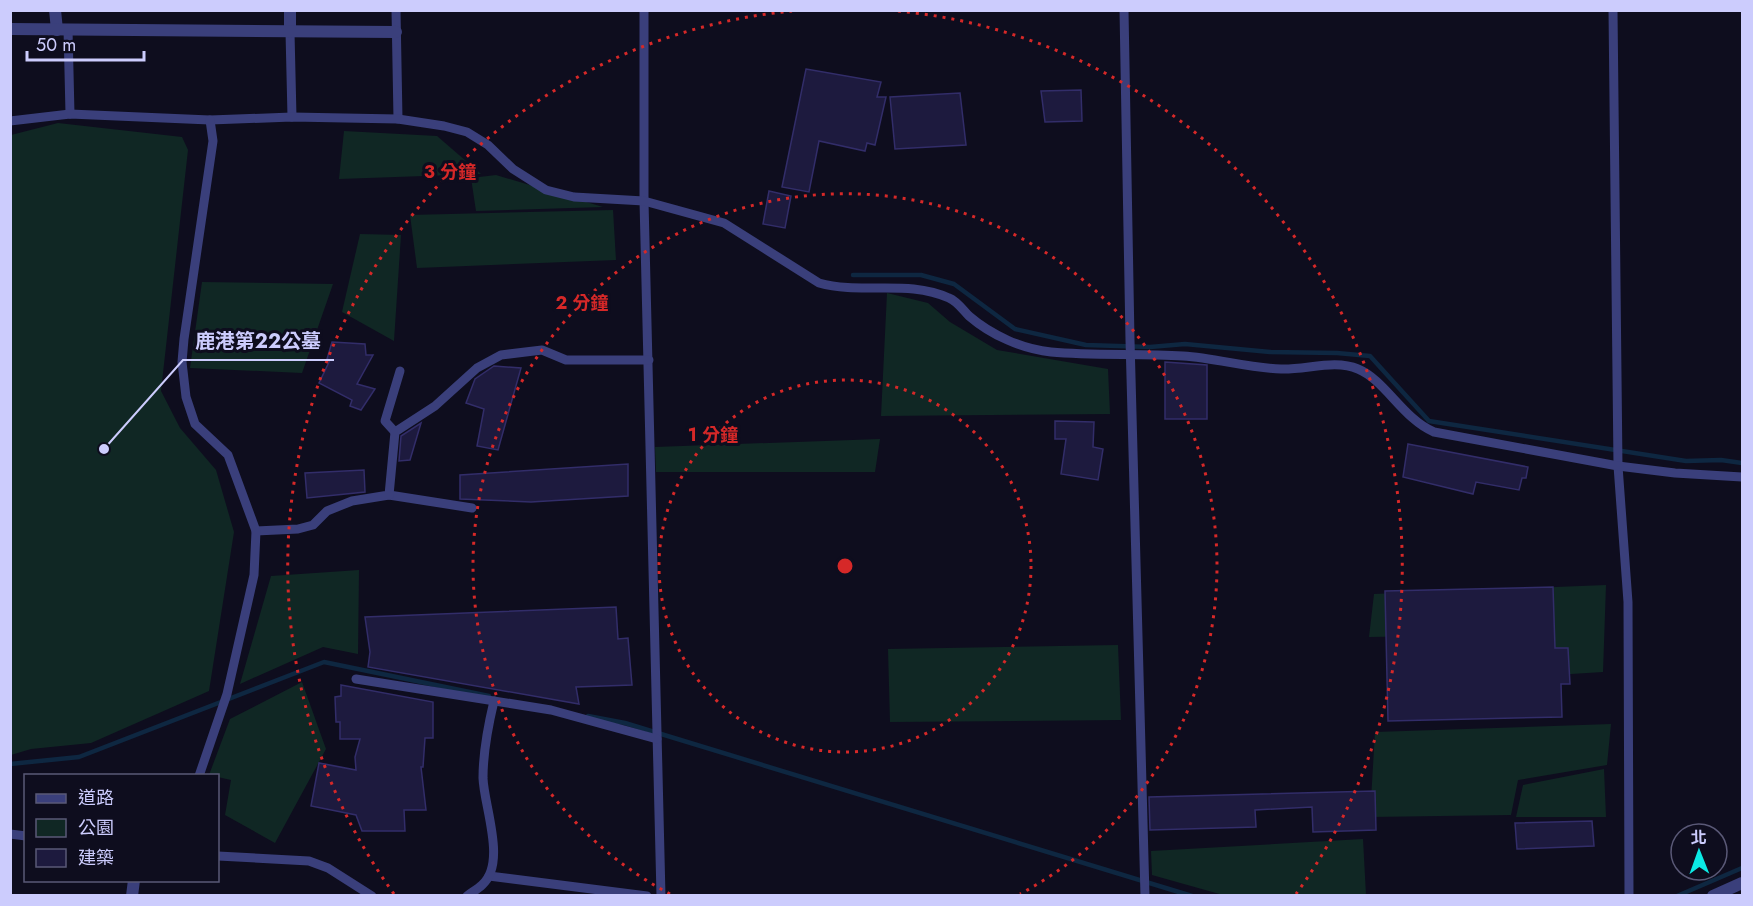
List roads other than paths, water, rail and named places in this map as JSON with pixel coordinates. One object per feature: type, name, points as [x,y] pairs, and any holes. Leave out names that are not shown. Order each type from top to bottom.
[{"type":"street","points":[[55,10],[63,29]]},
{"type":"street","points":[[290,10],[290,32]]},
{"type":"street","points":[[10,29],[396,32]]},
{"type":"street","points":[[1713,896],[1743,883]]},
{"type":"lane","points":[[396,10],[398,119]]},
{"type":"lane","points":[[644,10],[644,201],[661,896]]},
{"type":"lane","points":[[1124,10],[1130,356],[1136,500],[1145,891]]},
{"type":"lane","points":[[1613,10],[1618,466],[1628,602],[1629,896]]},
{"type":"lane","points":[[63,29],[70,114]]},
{"type":"lane","points":[[290,32],[292,117]]},
{"type":"lane","points":[[10,121],[70,114],[210,120],[292,117],[398,119],[467,132],[488,146],[513,170],[546,190],[574,197],[644,201],[724,223],[819,284],[836,288],[890,287],[951,298],[970,317],[1000,337],[1023,345],[1048,351],[1130,356],[1183,356],[1281,369],[1342,365],[1359,369],[1421,427],[1434,432],[1618,466],[1675,473],[1743,477]]},
{"type":"lane","points":[[200,774],[227,694],[254,575],[256,531],[228,455],[195,424],[186,397],[182,362],[213,141],[210,120]]},
{"type":"lane","points":[[395,432],[435,406],[477,368],[501,355],[542,350],[566,360],[649,360]]},
{"type":"lane","points":[[389,495],[395,432],[385,421],[400,371]]},
{"type":"lane","points":[[256,531],[298,529],[313,525],[327,511],[352,501],[389,495],[472,508]]},
{"type":"lane","points":[[356,679],[551,710],[657,739]]},
{"type":"lane","points":[[467,896],[482,885],[489,876],[493,852],[483,780],[488,727],[494,701]]},
{"type":"lane","points":[[219,856],[309,861],[328,868],[372,896]]},
{"type":"lane","points":[[489,876],[647,896]]},
{"type":"waterway","points":[[853,275],[921,275],[954,284],[1015,329],[1086,345],[1150,347],[1185,344],[1270,352],[1370,356],[1429,421],[1686,461],[1721,460],[1742,463]]},
{"type":"waterway","points":[[10,764],[79,757],[324,662],[489,696]]},
{"type":"waterway","points":[[588,716],[625,723],[1192,896]]},
{"type":"waterway","points":[[1677,896],[1742,868]]},
{"type":"place","name":"鹿港第22公墓","points":[[104,449]]}]
